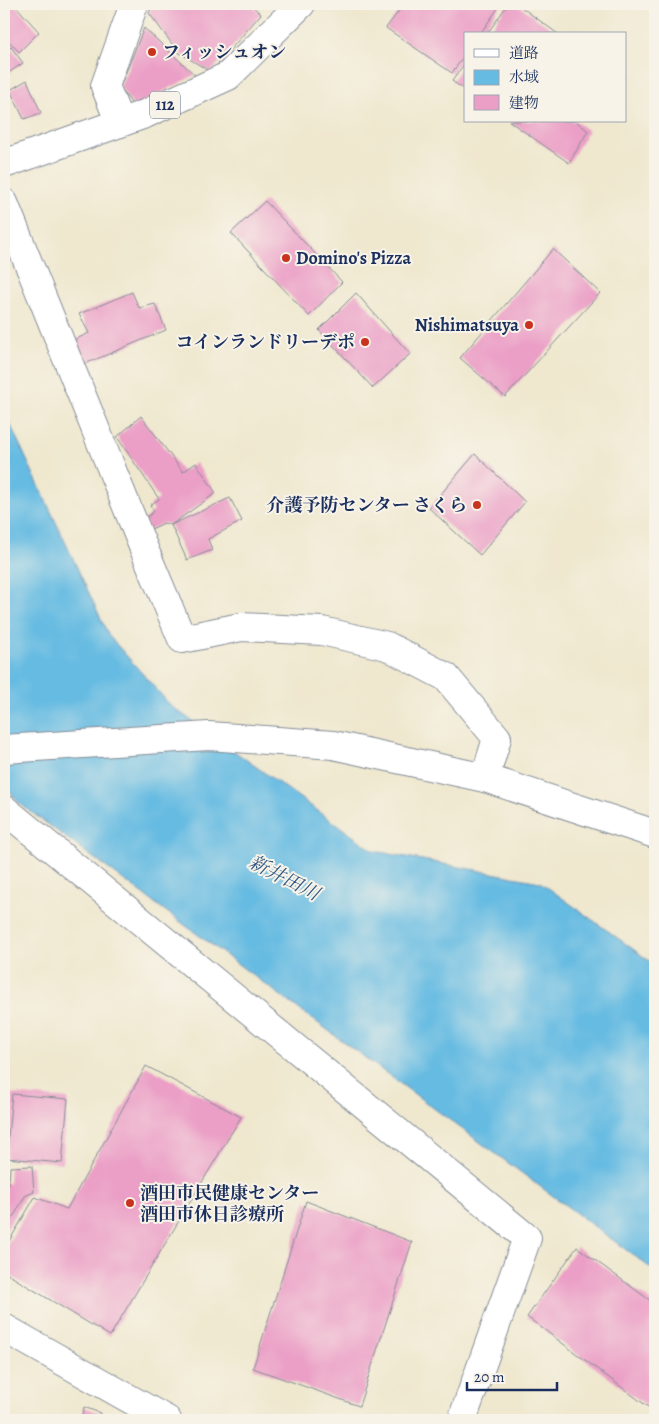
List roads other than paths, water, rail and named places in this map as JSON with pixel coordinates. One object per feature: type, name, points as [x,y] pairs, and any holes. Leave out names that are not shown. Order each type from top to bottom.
[{"type":"main road","points":[[120,123],[105,86],[134,4]]},
{"type":"main road","name":"112","points":[[4,164],[145,114],[228,76],[301,4]]},
{"type":"main road","points":[[4,203],[182,639],[242,627],[322,631],[387,646],[446,678],[497,738],[485,778]]},
{"type":"main road","points":[[4,749],[209,736],[333,745],[485,778],[655,834]]},
{"type":"main road","points":[[4,810],[527,1238],[462,1420]]},
{"type":"main road","points":[[4,1328],[167,1420]]},
{"type":"water","name":"新井田川","points":[[4,411],[109,636],[171,706],[374,851],[540,882],[655,965],[655,1271],[19,803],[4,784]]},
{"type":"place","name":"フィッシュオン","points":[[152,52]]},
{"type":"place","name":"Domino's Pizza","points":[[286,258]]},
{"type":"place","name":"Nishimatsuya","points":[[529,325]]},
{"type":"place","name":"コインランドリーデポ","points":[[365,342]]},
{"type":"place","name":"介護予防センター さくら","points":[[477,505]]},
{"type":"place","name":"酒田市民健康センター 酒田市休日診療所","points":[[130,1203]]}]
